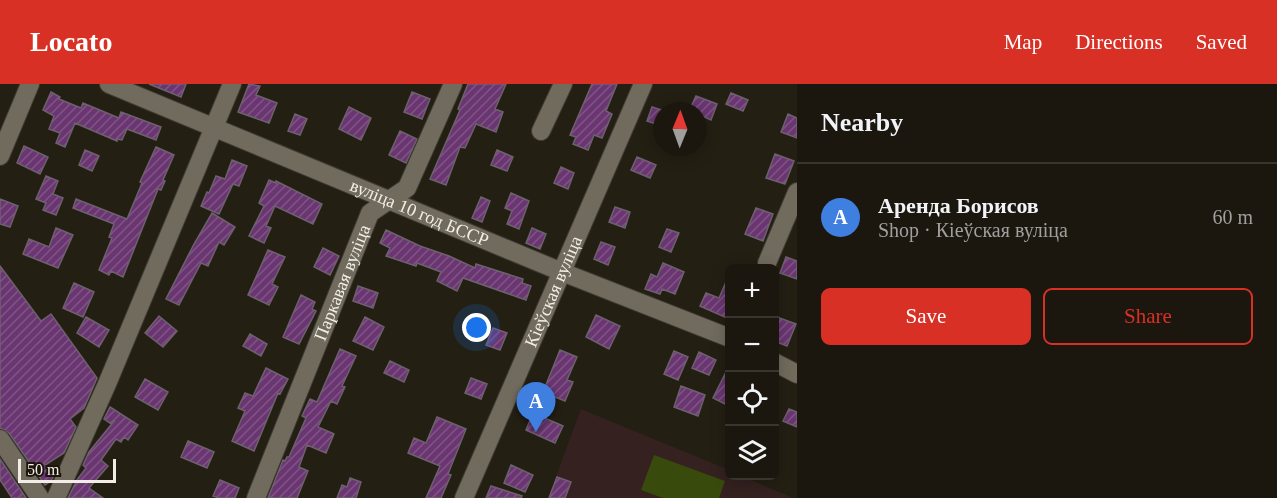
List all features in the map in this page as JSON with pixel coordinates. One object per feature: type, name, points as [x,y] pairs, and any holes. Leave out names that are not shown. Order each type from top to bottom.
[{"type":"street","points":[[0,156],[30,84]]},
{"type":"street","name":"вуліца 10 год БССР","points":[[110,84],[562,272],[725,336]]},
{"type":"street","points":[[56,498],[107,384],[232,84]]},
{"type":"street","name":"Паркавая вуліца","points":[[256,498],[370,213],[407,188],[453,84]]},
{"type":"street","points":[[541,131],[562,84]]},
{"type":"street","name":"Кіеўская вуліца","points":[[464,498],[643,84]]},
{"type":"street","points":[[767,263],[797,192]]},
{"type":"street","points":[[779,365],[797,374]]},
{"type":"street","points":[[0,439],[40,498]]},
{"type":"shaded area","points":[[581,409],[725,468],[725,480],[751,480],[793,498],[548,498]]},
{"type":"green space","points":[[654,455],[725,481],[719,498],[663,498],[641,490]]},
{"type":"building","points":[[149,84],[186,84],[181,97]]},
{"type":"building","points":[[249,84],[260,86],[256,95],[277,103],[269,123],[238,112]]},
{"type":"building","points":[[468,84],[506,84],[495,109],[503,112],[496,132],[476,124],[465,148],[460,147],[446,185],[430,179],[460,110],[458,109]]},
{"type":"building","points":[[592,84],[617,84],[606,111],[612,114],[602,138],[594,135],[588,150],[573,144],[576,137],[570,135]]},
{"type":"building","points":[[51,92],[60,97],[59,99],[81,108],[83,103],[119,118],[121,112],[161,127],[156,140],[127,129],[122,140],[117,139],[117,141],[75,123],[65,147],[56,143],[60,133],[49,129],[54,116],[43,110]]},
{"type":"building","points":[[412,92],[430,99],[422,119],[404,112]]},
{"type":"building","points":[[731,93],[748,100],[743,111],[726,104]]},
{"type":"building","points":[[696,96],[717,104],[711,120],[707,118],[707,102],[693,102]]},
{"type":"building","points":[[349,107],[371,118],[361,140],[339,129]]},
{"type":"building","points":[[652,107],[653,107],[653,123],[647,121]]},
{"type":"building","points":[[295,114],[307,119],[300,135],[288,131]]},
{"type":"building","points":[[788,114],[797,118],[797,138],[781,132]]},
{"type":"building","points":[[400,131],[417,139],[406,163],[389,155]]},
{"type":"building","points":[[24,146],[48,157],[40,174],[17,163]]},
{"type":"building","points":[[156,147],[174,155],[163,180],[165,181],[161,190],[158,189],[123,277],[111,271],[109,275],[99,270],[112,238],[109,237],[114,224],[73,208],[76,199],[127,219]]},
{"type":"building","points":[[85,150],[99,156],[92,171],[79,165]]},
{"type":"building","points":[[497,150],[513,157],[507,171],[491,165]]},
{"type":"building","points":[[775,154],[794,161],[785,184],[766,178]]},
{"type":"building","points":[[637,157],[656,165],[650,178],[631,170]]},
{"type":"building","points":[[232,160],[247,166],[239,186],[233,184],[219,214],[201,206],[216,176],[225,179]]},
{"type":"building","points":[[561,167],[574,173],[568,189],[554,183]]},
{"type":"building","points":[[46,176],[58,181],[53,194],[63,198],[56,215],[43,210],[46,203],[36,199]]},
{"type":"building","points":[[269,180],[276,183],[276,181],[322,204],[313,224],[275,206],[266,226],[271,228],[264,243],[249,236],[264,206],[259,203]]},
{"type":"building","points":[[511,193],[529,201],[519,229],[507,224],[512,211],[505,208]]},
{"type":"building","points":[[481,197],[490,201],[482,222],[472,218]]},
{"type":"building","points":[[0,199],[18,206],[10,227],[0,224]]},
{"type":"building","points":[[615,207],[630,212],[625,228],[609,222]]},
{"type":"building","points":[[756,208],[773,214],[763,241],[745,234]]},
{"type":"building","points":[[212,213],[235,227],[224,245],[219,242],[208,266],[201,263],[179,305],[166,299]]},
{"type":"building","points":[[56,228],[73,235],[58,268],[23,254],[29,239],[49,247]]},
{"type":"building","points":[[532,228],[546,234],[540,249],[526,243]]},
{"type":"building","points":[[667,229],[679,233],[671,252],[659,247]]},
{"type":"building","points":[[386,230],[475,268],[476,264],[523,279],[522,283],[531,286],[526,300],[463,278],[457,291],[437,281],[441,272],[417,263],[416,266],[386,256],[390,248],[380,243]]},
{"type":"building","points":[[601,242],[615,247],[608,265],[594,259]]},
{"type":"building","points":[[323,248],[339,256],[330,275],[314,267]]},
{"type":"building","points":[[268,250],[285,257],[272,284],[278,287],[269,305],[248,295]]},
{"type":"building","points":[[786,257],[797,261],[797,279],[780,273]]},
{"type":"building","points":[[663,263],[684,272],[675,294],[662,289],[660,294],[645,289],[651,274],[657,277]]},
{"type":"building","points":[[0,266],[41,321],[51,314],[97,378],[84,408],[70,419],[76,427],[64,453],[45,465],[53,477],[45,485],[9,433],[0,428]]},
{"type":"building","points":[[74,283],[94,292],[83,317],[63,308]]},
{"type":"building","points":[[725,284],[725,317],[700,306],[706,293],[719,298]]},
{"type":"building","points":[[358,286],[378,293],[373,308],[353,301]]},
{"type":"building","points":[[301,295],[315,302],[312,309],[316,311],[299,344],[283,337]]},
{"type":"building","points":[[596,315],[620,326],[609,349],[586,337]]},
{"type":"building","points":[[159,316],[177,331],[163,347],[145,333]]},
{"type":"building","points":[[86,317],[109,330],[99,347],[77,333]]},
{"type":"building","points":[[365,317],[384,327],[373,350],[353,341]]},
{"type":"building","points":[[779,318],[796,324],[787,346],[779,343]]},
{"type":"building","points":[[493,328],[507,333],[500,350],[486,345]]},
{"type":"building","points":[[250,334],[267,344],[261,356],[243,346]]},
{"type":"building","points":[[340,349],[356,356],[342,386],[345,387],[337,404],[331,401],[318,427],[334,434],[326,453],[307,445],[299,467],[308,471],[297,498],[268,498],[283,460],[289,457],[306,418],[302,416],[310,399],[317,402]]},
{"type":"building","points":[[560,350],[577,357],[567,380],[573,382],[565,401],[543,392]]},
{"type":"building","points":[[674,351],[688,357],[678,380],[664,374]]},
{"type":"building","points":[[699,352],[716,360],[709,375],[692,368]]},
{"type":"building","points":[[390,361],[409,370],[404,382],[384,373]]},
{"type":"building","points":[[266,368],[288,379],[280,394],[278,393],[254,451],[232,441],[245,411],[238,408],[245,393],[253,396]]},
{"type":"building","points":[[725,374],[725,404],[713,398]]},
{"type":"building","points":[[471,378],[487,384],[481,399],[465,393]]},
{"type":"building","points":[[145,379],[168,392],[158,410],[135,397]]},
{"type":"building","points":[[681,386],[705,395],[698,416],[674,407]]},
{"type":"building","points":[[110,407],[138,425],[128,440],[124,437],[121,442],[116,439],[101,460],[108,466],[89,488],[103,498],[68,498],[86,468],[83,465],[89,452],[115,420],[110,423],[104,419]]},
{"type":"building","points":[[789,409],[797,412],[797,427],[783,421]]},
{"type":"building","points":[[533,413],[563,426],[555,443],[526,430]]},
{"type":"building","points":[[437,417],[466,429],[441,498],[426,498],[440,466],[408,453],[414,438],[426,443]]},
{"type":"building","points":[[188,441],[214,452],[207,468],[181,457]]},
{"type":"building","points":[[0,459],[26,498],[12,498],[0,480]]},
{"type":"building","points":[[511,465],[533,475],[525,492],[504,483]]},
{"type":"building","points":[[557,477],[571,482],[565,498],[549,498]]},
{"type":"building","points":[[350,478],[361,482],[356,498],[337,498],[342,485],[347,487]]},
{"type":"building","points":[[220,480],[239,488],[235,498],[213,496]]},
{"type":"building","points":[[491,486],[522,496],[521,498],[486,498]]},
{"type":"place","name":"Аренда Борисов","points":[[536,432]]}]
